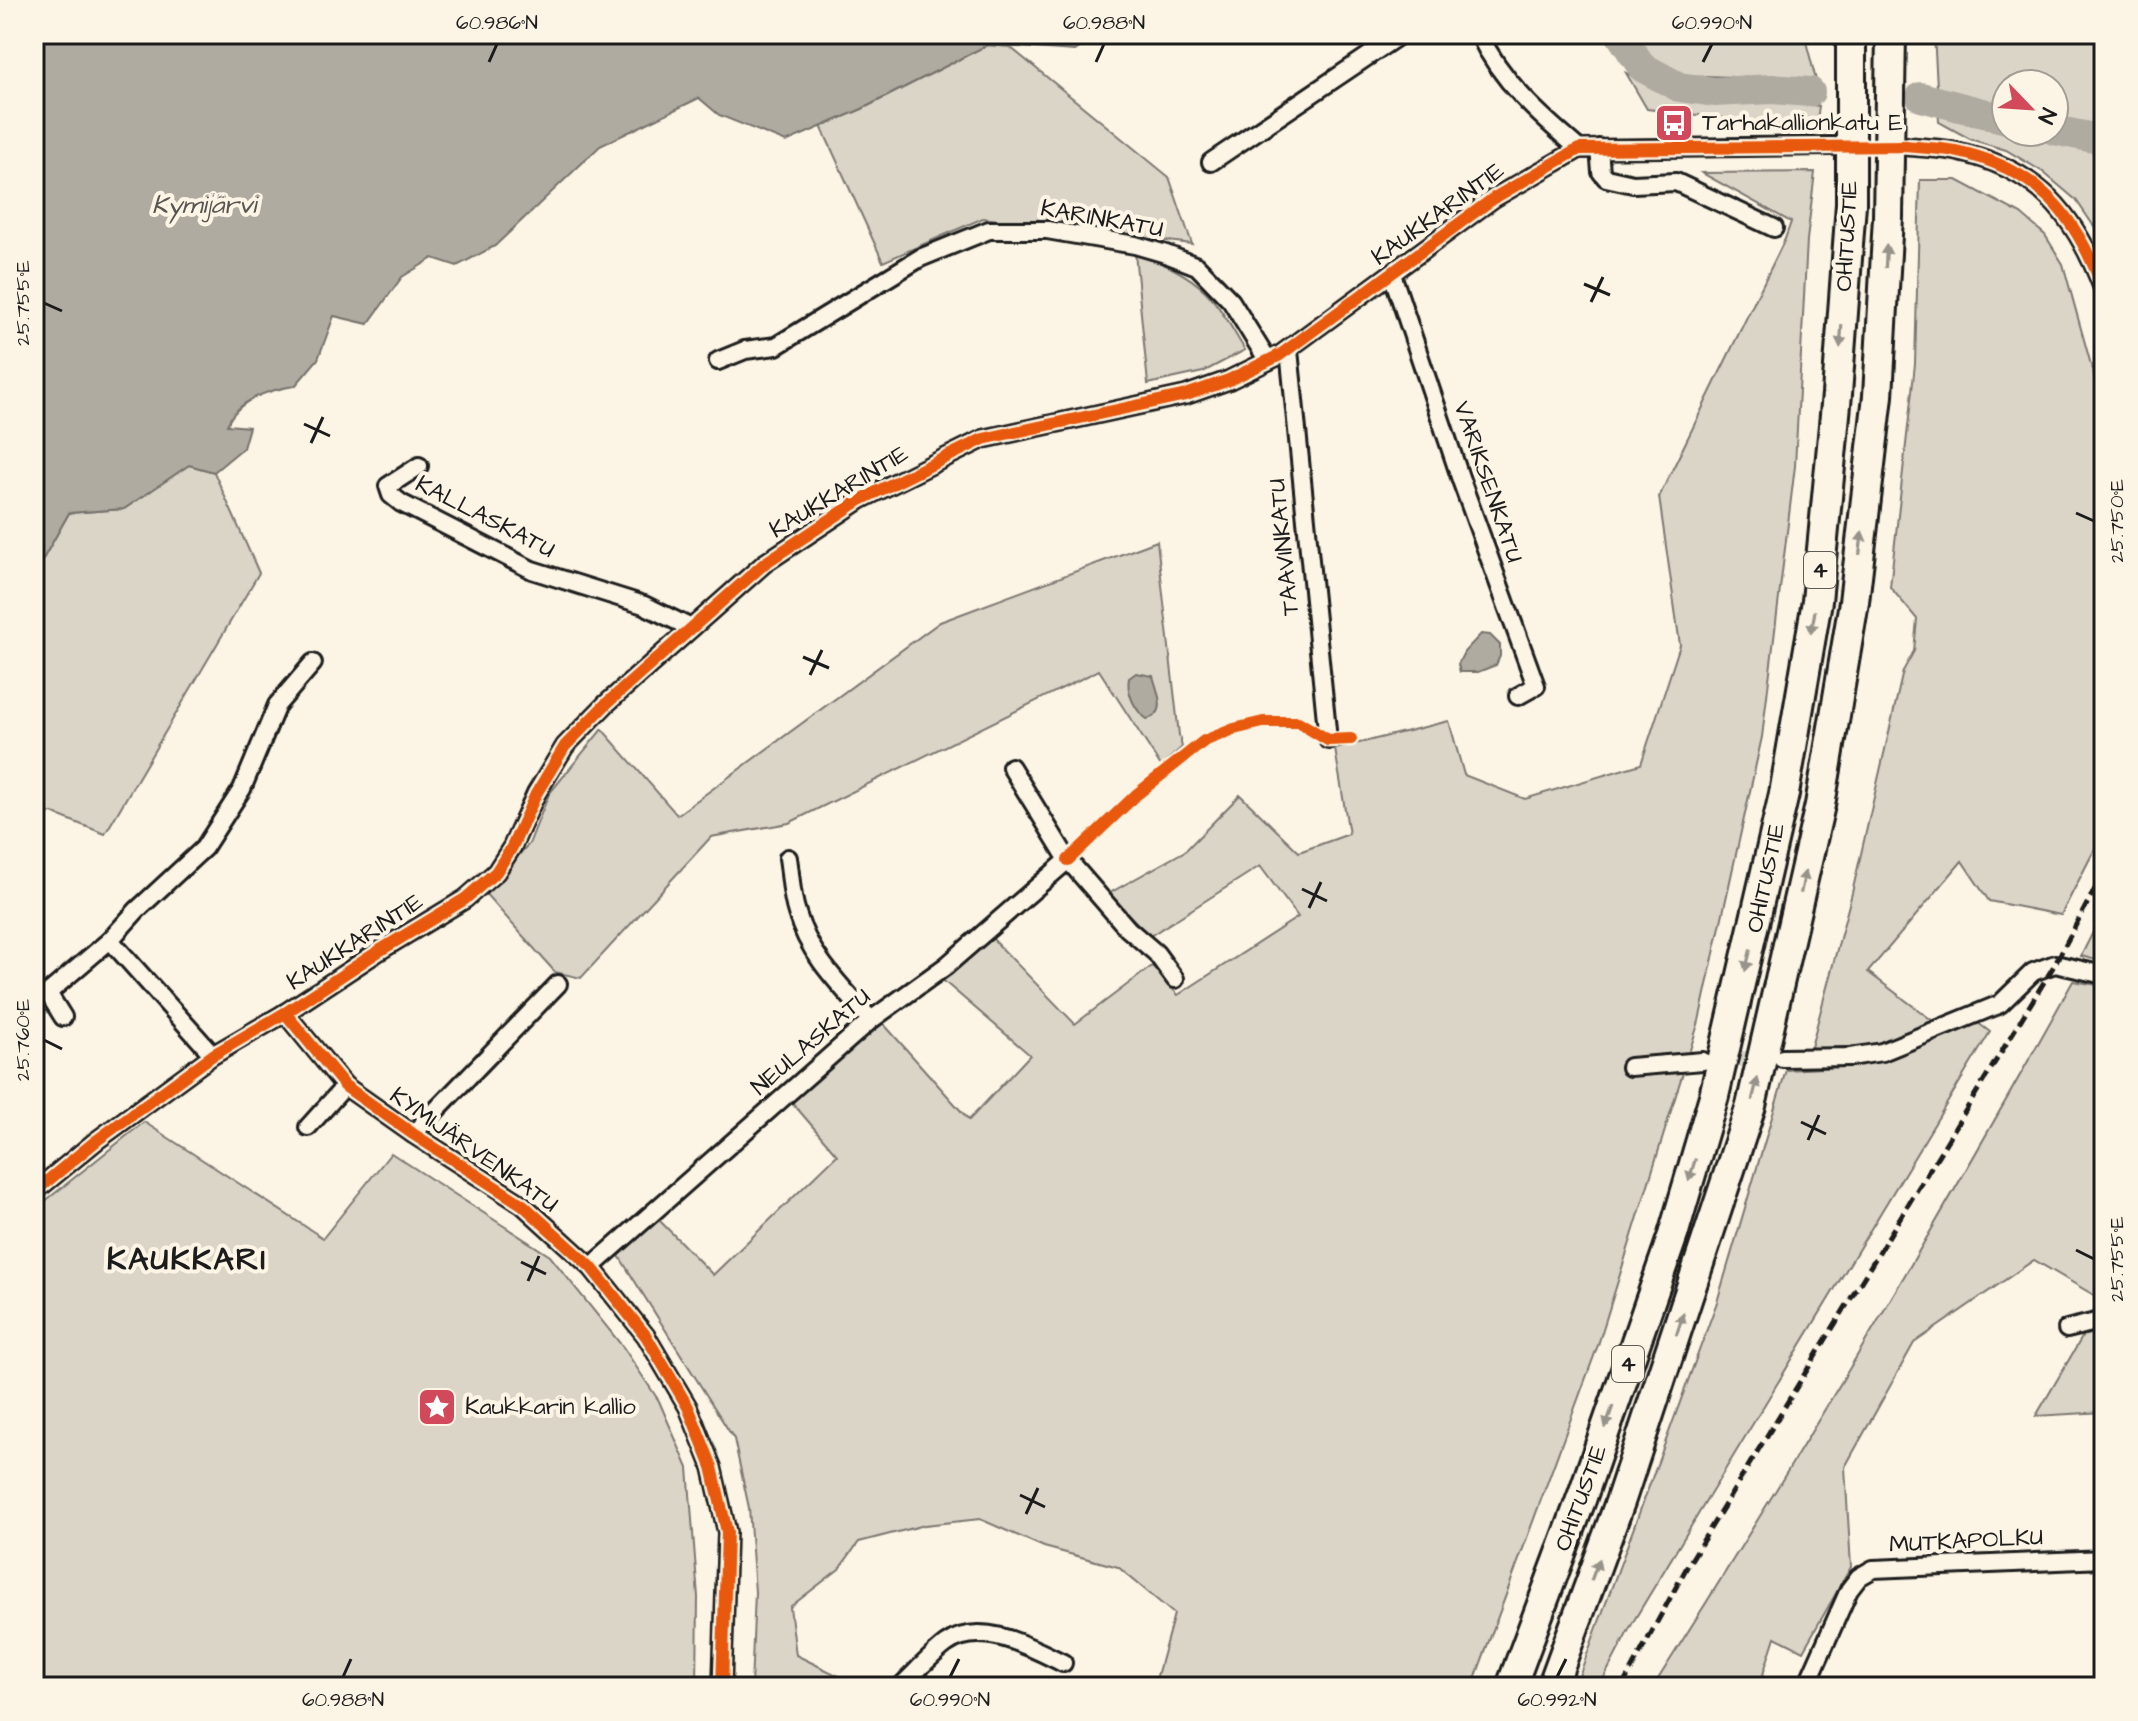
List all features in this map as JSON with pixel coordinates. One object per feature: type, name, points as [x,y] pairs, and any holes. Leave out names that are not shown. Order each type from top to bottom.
[{"type":"highway","name":"OHITUSTIE","points":[[1511,1687],[1582,1497],[1673,1235],[1714,1096],[1784,794],[1817,601],[1837,394],[1851,204],[1851,34]]},
{"type":"highway","name":"OHITUSTIE","points":[[1552,1687],[1620,1502],[1751,1106],[1820,805],[1854,602],[1878,396],[1888,217],[1891,34]]},
{"type":"street","points":[[1211,162],[1401,34]]},
{"type":"street","points":[[1479,34],[1485,48],[1531,108],[1579,149]]},
{"type":"street","name":"KAUKKARINTIE","points":[[34,1192],[107,1132],[213,1055],[465,899],[496,872],[565,746],[765,563],[860,500],[983,439],[1186,395],[1229,380],[1268,361],[1289,350],[1494,198],[1579,149],[1832,146]]},
{"type":"street","points":[[1906,146],[1955,151],[1998,164],[2034,184],[2066,214],[2090,253],[2104,291]]},
{"type":"street","points":[[1599,148],[1601,172],[1606,178],[1633,184],[1676,182],[1774,228]]},
{"type":"street","name":"KARINKATU","points":[[718,361],[745,350],[776,346],[920,258],[989,230],[1047,230],[1135,245],[1197,266],[1231,301],[1268,361]]},
{"type":"street","name":"VARIKSENKATU","points":[[1392,274],[1461,480],[1536,686],[1518,696]]},
{"type":"street","name":"TAAVINKATU","points":[[1289,350],[1328,740]]},
{"type":"street","name":"KALLASKATU","points":[[419,466],[388,486],[391,495],[401,503],[532,570],[644,605],[691,628]]},
{"type":"street","points":[[63,1017],[48,993],[110,940],[137,910],[204,848],[242,789],[277,705],[313,663]]},
{"type":"street","points":[[1011,767],[1068,860],[1128,929],[1156,953],[1175,979]]},
{"type":"street","points":[[788,858],[796,911],[807,940],[825,968],[871,1020]]},
{"type":"street","name":"NEULASKATU","points":[[591,1267],[871,1020],[946,966],[1068,860]]},
{"type":"street","points":[[110,940],[213,1055]]},
{"type":"street","points":[[1782,1058],[1850,1057],[1882,1052],[2000,1004],[2033,972],[2055,964],[2104,975]]},
{"type":"street","points":[[413,1134],[558,984]]},
{"type":"street","name":"KYMIJÄRVENKATU","points":[[285,1013],[345,1086],[523,1205],[591,1267],[646,1336],[688,1407],[712,1467],[727,1532],[722,1687]]},
{"type":"street","points":[[1630,1067],[1703,1061]]},
{"type":"street","points":[[308,1127],[345,1086]]},
{"type":"street","points":[[2067,1329],[2104,1320]]},
{"type":"street","name":"MUTKAPOLKU","points":[[1806,1687],[1849,1590],[1859,1577],[1873,1569],[2104,1559]]},
{"type":"street","points":[[900,1687],[947,1644],[965,1635],[992,1635],[1027,1646],[1063,1663]]},
{"type":"shaded area","points":[[1634,34],[1804,34],[1816,80],[1678,75],[1648,57]]},
{"type":"shaded area","points":[[1934,34],[2104,34],[2104,241],[2076,200],[2043,172],[1999,148],[2070,148],[2070,68],[1990,68],[1990,145],[1970,139],[1939,122]]},
{"type":"shaded area","points":[[987,45],[1010,47],[1169,177],[1192,244],[983,218],[883,262],[821,126],[862,109]]},
{"type":"shaded area","points":[[1626,73],[1689,101],[1773,101],[1819,106],[1816,129],[1647,109]]},
{"type":"shaded area","points":[[1815,172],[1807,240],[1795,466],[1762,737],[1699,1021],[1598,1345],[1472,1687],[1154,1687],[1174,1614],[1118,1567],[1044,1547],[980,1519],[925,1525],[859,1542],[839,1569],[790,1607],[796,1655],[861,1687],[751,1687],[755,1592],[749,1508],[734,1439],[619,1256],[657,1218],[713,1275],[837,1155],[790,1100],[881,1021],[969,1120],[1030,1055],[939,977],[991,937],[1075,1024],[1152,966],[1178,995],[1298,917],[1260,866],[1150,936],[1108,894],[1185,851],[1240,795],[1299,852],[1349,834],[1335,749],[1449,721],[1464,775],[1525,799],[1641,764],[1680,645],[1659,497],[1791,222],[1702,173]]},
{"type":"shaded area","points":[[1920,180],[1957,180],[2021,214],[2045,235],[2063,264],[2104,412],[2104,831],[2061,915],[1989,901],[1962,861],[1868,972],[1933,1021],[1878,1046],[1810,1051],[1852,893],[1903,671],[1914,651],[1917,619],[1890,587],[1915,364]]},
{"type":"shaded area","points":[[1135,253],[1173,269],[1199,285],[1217,305],[1245,350],[1203,372],[1148,384]]},
{"type":"shaded area","points":[[189,465],[214,472],[259,573],[105,834],[52,813],[34,815],[34,575],[69,513],[124,509]]},
{"type":"shaded area","points":[[1157,541],[1182,747],[1161,766],[1099,670],[789,823],[711,837],[581,978],[555,972],[484,892],[529,844],[549,794],[602,729],[677,815],[940,622]]},
{"type":"shaded area","points":[[2104,910],[2104,962],[2081,956]]},
{"type":"shaded area","points":[[2073,981],[2104,986],[2104,1301],[2034,1260],[1914,1343],[1845,1467],[1851,1567],[1803,1651],[1775,1637],[1759,1687],[1653,1687],[1868,1337]]},
{"type":"shaded area","points":[[1978,1023],[1990,1032],[1633,1622],[1599,1687],[1575,1687],[1717,1302],[1786,1070],[1842,1067],[1891,1057]]},
{"type":"shaded area","points":[[144,1122],[323,1238],[391,1153],[550,1256],[623,1347],[659,1401],[688,1468],[698,1597],[697,1687],[34,1687],[34,1210]]},
{"type":"shaded area","points":[[2104,1331],[2104,1412],[2036,1416],[2084,1334]]},
{"type":"water","name":"Kymijärvi","points":[[34,34],[1102,34],[1075,51],[987,45],[862,109],[786,142],[719,115],[699,98],[600,146],[495,246],[457,266],[433,258],[402,277],[368,324],[334,316],[318,359],[295,386],[255,397],[238,408],[227,425],[249,427],[243,448],[214,472],[189,465],[124,509],[69,513],[34,575]]},
{"type":"water","points":[[1481,634],[1490,635],[1500,645],[1496,665],[1478,672],[1460,672],[1458,664],[1464,652]]},
{"type":"water","points":[[1136,673],[1153,676],[1159,695],[1158,712],[1147,719],[1130,695],[1129,678]]},
{"type":"waterway","points":[[1620,34],[1642,67],[1679,87],[1715,92],[1772,89],[1810,92]]},
{"type":"waterway","points":[[1921,97],[1990,115]]},
{"type":"waterway","points":[[2070,133],[2104,140]]},
{"type":"tunnel","points":[[1844,146],[1897,146]]},
{"type":"tunnel","points":[[1716,1060],[1769,1058]]},
{"type":"railway","points":[[1622,1687],[1688,1565],[2055,964],[2104,872]]},
{"type":"cycle path","points":[[34,1192],[96,1141],[213,1055],[465,899],[496,872],[565,746],[606,704],[765,563],[860,500],[983,439],[1186,395],[1229,380],[1280,355],[1494,198],[1579,149],[1906,146],[1949,150],[1984,159],[2009,169],[2050,199],[2081,239],[2104,291]]},
{"type":"cycle path","points":[[1068,860],[1136,795],[1204,741],[1263,722],[1298,722],[1328,740],[1351,739]]},
{"type":"cycle path","points":[[285,1013],[345,1086],[523,1205],[591,1267],[646,1336],[688,1407],[712,1467],[727,1532],[722,1687]]},
{"type":"place","name":"Tarhakallionkatu E","points":[[1674,123]]},
{"type":"place","name":"Kaukkarin kallio","points":[[437,1407]]},
{"type":"district","name":"KAUKKARI","points":[[187,1259]]}]
